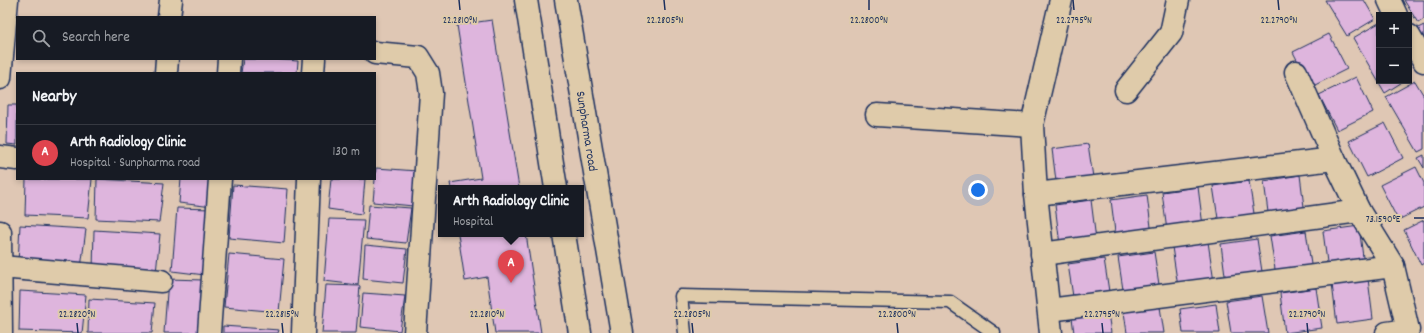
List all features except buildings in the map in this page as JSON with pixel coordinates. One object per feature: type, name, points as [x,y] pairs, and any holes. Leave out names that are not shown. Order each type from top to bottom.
[{"type":"street","points":[[0,78],[7,0]]},
{"type":"street","points":[[169,16],[170,0]]},
{"type":"street","points":[[526,0],[556,185]]},
{"type":"street","name":"Sunpharma road","points":[[566,0],[622,333]]},
{"type":"street","points":[[1051,333],[1036,194],[1032,125],[1061,0]]},
{"type":"street","points":[[1126,90],[1171,33],[1178,0]]},
{"type":"street","points":[[1389,0],[1395,12]]},
{"type":"street","points":[[1412,41],[1424,61]]},
{"type":"street","points":[[376,53],[418,57],[428,73],[431,93],[415,333]]},
{"type":"street","points":[[166,72],[167,60]]},
{"type":"street","points":[[228,72],[229,60]]},
{"type":"street","points":[[313,72],[314,60]]},
{"type":"street","points":[[1296,72],[1334,160],[1359,211],[1393,266],[1408,330],[1387,333]]},
{"type":"street","points":[[877,115],[1032,125]]},
{"type":"street","points":[[0,157],[16,159]]},
{"type":"street","points":[[1036,194],[1334,160]]},
{"type":"street","points":[[209,333],[220,180]]},
{"type":"street","points":[[304,333],[309,180]]},
{"type":"street","points":[[1042,254],[1359,211]]},
{"type":"street","points":[[0,232],[1,333]]},
{"type":"street","points":[[564,237],[580,333]]},
{"type":"street","points":[[1048,310],[1393,266]]},
{"type":"street","points":[[1,267],[161,281]]},
{"type":"lane","points":[[685,333],[680,296],[950,302],[994,333]]},
{"type":"place","name":"Arth Radiology Clinic","points":[[511,283]]}]
